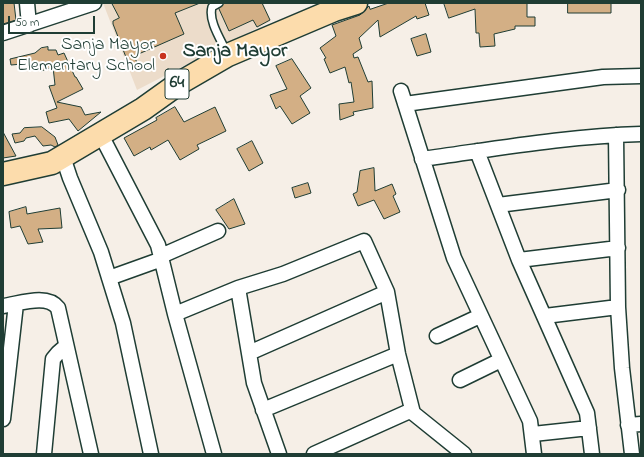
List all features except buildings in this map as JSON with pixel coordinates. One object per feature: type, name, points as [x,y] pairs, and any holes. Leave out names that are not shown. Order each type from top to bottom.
[{"type":"main road","name":"64","points":[[3,174],[52,163],[101,135],[178,84],[228,54],[333,7],[356,3]]},
{"type":"street","points":[[27,3],[29,25]]},
{"type":"street","points":[[3,33],[29,25],[77,6],[94,3]]},
{"type":"street","points":[[534,454],[533,434],[530,421],[454,258],[403,98],[603,77],[641,76]]},
{"type":"street","points":[[422,159],[616,135],[641,134]]},
{"type":"street","points":[[101,135],[158,245],[175,314],[214,454]]},
{"type":"street","points":[[616,135],[618,190],[618,307],[622,368],[634,425],[632,454]]},
{"type":"street","points":[[477,151],[519,260],[587,413],[592,454]]},
{"type":"street","points":[[64,157],[70,178],[101,252],[123,323],[151,454]]},
{"type":"street","points":[[498,205],[618,190]]},
{"type":"street","points":[[109,278],[161,257],[218,231]]},
{"type":"street","points":[[175,314],[238,288],[283,274],[364,241],[387,292],[398,354],[413,413],[464,454]]},
{"type":"street","points":[[519,260],[618,248]]},
{"type":"street","points":[[238,288],[254,383],[279,454]]},
{"type":"street","points":[[249,353],[387,292]]},
{"type":"street","points":[[3,419],[10,305],[46,299],[54,302],[58,308],[91,454]]},
{"type":"street","points":[[545,316],[618,307]]},
{"type":"street","points":[[436,336],[480,316]]},
{"type":"street","points":[[44,454],[53,360],[66,346]]},
{"type":"street","points":[[263,410],[398,354]]},
{"type":"street","points":[[460,380],[501,360]]},
{"type":"street","points":[[314,454],[412,410]]},
{"type":"street","points":[[533,434],[589,428]]},
{"type":"lane","points":[[219,3],[212,7],[212,19],[228,54]]},
{"type":"shaded area","name":"Sanja Mayor Elementary School","points":[[103,3],[263,3],[271,21],[137,90]]},
{"type":"place","name":"Sanja Mayor Elementary School","points":[[163,56]]},
{"type":"district","name":"Sanja Mayor","points":[[235,53]]}]
